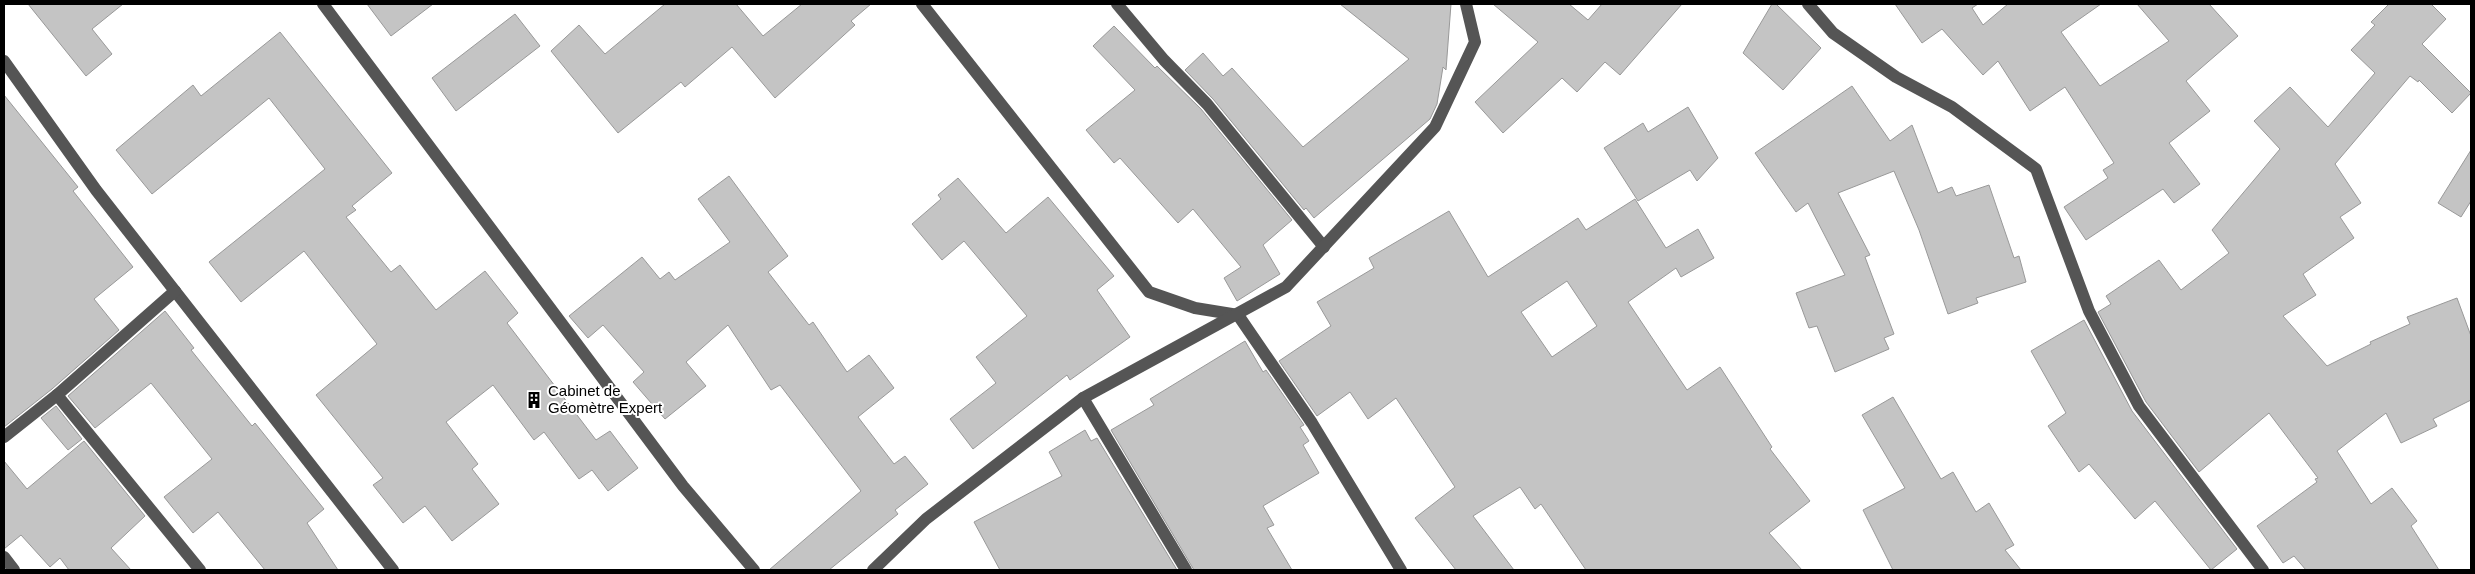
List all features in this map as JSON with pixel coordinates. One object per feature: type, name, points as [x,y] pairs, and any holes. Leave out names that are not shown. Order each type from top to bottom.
[{"type":"street","points":[[323,4],[683,486],[754,570]]},
{"type":"street","points":[[922,4],[1149,292],[1195,308],[1238,315],[1312,423],[1401,570]]},
{"type":"street","points":[[1117,4],[1164,60],[1206,104],[1324,247]]},
{"type":"street","points":[[873,570],[926,519],[1083,398],[1238,315],[1286,287],[1435,127],[1475,42],[1466,4]]},
{"type":"street","points":[[1808,4],[1833,33],[1896,76],[1952,107],[2036,169],[2089,311],[2139,406],[2263,570]]},
{"type":"street","points":[[4,61],[96,190],[393,570]]},
{"type":"street","points":[[4,437],[57,395],[175,291]]},
{"type":"street","points":[[57,395],[200,570]]},
{"type":"street","points":[[1083,398],[1186,570]]},
{"type":"street","points":[[4,557],[14,570]]},
{"type":"building","points":[[28,4],[123,4],[92,29],[112,54],[86,76]]},
{"type":"building","points":[[367,4],[433,4],[391,36]]},
{"type":"building","points":[[665,4],[736,4],[763,36],[802,4],[871,4],[851,21],[855,25],[775,98],[732,47],[685,87],[681,82],[618,133],[551,51],[579,25],[605,54]]},
{"type":"building","points":[[1340,4],[1451,4],[1446,70],[1443,67],[1437,104],[1430,119],[1314,218],[1306,208],[1304,210],[1213,99],[1185,70],[1203,53],[1223,76],[1232,68],[1303,147],[1409,59]]},
{"type":"building","points":[[1493,4],[1569,4],[1588,20],[1602,4],[1682,4],[1620,75],[1605,62],[1577,92],[1562,78],[1503,133],[1475,102],[1538,42]]},
{"type":"building","points":[[1772,4],[1776,4],[1821,48],[1783,90],[1743,53]]},
{"type":"building","points":[[1895,4],[1978,4],[1972,8],[1983,25],[2008,4],[2101,4],[2061,32],[2100,86],[2169,41],[2137,4],[2209,4],[2238,36],[2186,81],[2210,111],[2169,143],[2200,184],[2174,203],[2163,189],[2086,240],[2064,207],[2108,178],[2103,170],[2114,163],[2065,87],[2030,111],[1998,61],[1983,75],[1942,29],[1922,43]]},
{"type":"building","points":[[2389,4],[2431,4],[2446,19],[2422,44],[2471,93],[2452,113],[2419,80],[2418,82],[2410,76],[2335,164],[2361,203],[2340,217],[2354,238],[2303,274],[2316,295],[2283,316],[2327,366],[2371,344],[2370,342],[2410,324],[2407,317],[2457,298],[2471,336],[2471,400],[2433,419],[2437,426],[2401,443],[2386,413],[2337,451],[2371,504],[2392,488],[2417,521],[2411,526],[2439,570],[2306,570],[2294,556],[2283,563],[2257,526],[2317,482],[2315,479],[2318,478],[2269,413],[2199,472],[2146,402],[2098,312],[2111,304],[2106,296],[2159,260],[2181,290],[2229,253],[2212,230],[2280,149],[2254,121],[2290,87],[2328,127],[2375,73],[2351,50],[2375,25],[2371,22]]},
{"type":"building","points":[[515,14],[540,46],[456,111],[432,78]]},
{"type":"building","points":[[1114,26],[1155,68],[1157,66],[1201,109],[1292,220],[1263,245],[1280,274],[1237,301],[1224,278],[1241,267],[1193,209],[1178,223],[1120,158],[1114,163],[1086,130],[1135,90],[1093,46]]},
{"type":"building","points":[[280,32],[392,173],[352,206],[356,210],[346,217],[391,272],[400,265],[436,310],[485,271],[518,313],[507,323],[596,440],[610,431],[638,468],[608,491],[592,470],[579,479],[544,432],[534,440],[493,385],[446,422],[478,464],[472,469],[499,504],[452,541],[425,506],[403,523],[373,485],[383,478],[316,395],[377,344],[304,251],[241,302],[209,262],[325,169],[269,98],[152,194],[116,150],[193,85],[201,96]]},
{"type":"building","points":[[1852,86],[1890,141],[1912,125],[1938,193],[1952,187],[1956,196],[1989,185],[2014,258],[2019,256],[2026,282],[1976,298],[1978,303],[1948,314],[1919,230],[1894,171],[1838,193],[1870,255],[1865,257],[1894,334],[1884,338],[1889,349],[1835,372],[1817,326],[1809,328],[1796,293],[1845,275],[1808,203],[1796,212],[1755,153]]},
{"type":"building","points":[[4,95],[78,187],[73,191],[133,267],[94,299],[119,330],[52,389],[4,427]]},
{"type":"building","points":[[1688,107],[1718,158],[1697,181],[1690,170],[1638,201],[1604,148],[1643,123],[1648,132]]},
{"type":"building","points":[[2471,150],[2471,201],[2461,217],[2438,203]]},
{"type":"building","points":[[729,176],[788,256],[768,272],[809,325],[813,322],[847,372],[869,355],[894,388],[858,417],[894,464],[905,456],[928,484],[895,510],[898,514],[829,570],[769,570],[861,491],[780,385],[771,390],[728,325],[686,362],[706,386],[665,419],[633,382],[644,372],[603,325],[588,338],[569,316],[642,257],[660,279],[669,272],[675,280],[730,242],[698,199]]},
{"type":"building","points":[[958,178],[1006,233],[1048,197],[1114,276],[1097,290],[1130,337],[1070,380],[1067,375],[973,449],[950,419],[996,383],[976,357],[1027,316],[964,241],[942,260],[912,224],[941,199],[938,195]]},
{"type":"building","points":[[1635,199],[1666,248],[1698,229],[1714,258],[1681,277],[1676,268],[1628,302],[1687,390],[1720,367],[1772,447],[1770,449],[1810,501],[1769,533],[1802,570],[1586,570],[1541,504],[1535,509],[1520,487],[1473,516],[1514,570],[1456,570],[1415,518],[1455,487],[1396,398],[1368,419],[1350,392],[1317,416],[1279,361],[1331,326],[1317,302],[1374,268],[1369,258],[1449,211],[1488,277],[1578,218],[1586,230]],"holes":[[[1567,281],[1597,326],[1552,357],[1521,312]]]},
{"type":"building","points":[[165,311],[194,348],[191,350],[252,426],[255,423],[324,509],[307,523],[338,570],[265,570],[218,512],[193,533],[164,497],[212,459],[151,383],[95,428],[68,396]]},
{"type":"building","points":[[2084,320],[2132,411],[2237,549],[2211,570],[2155,501],[2135,519],[2089,464],[2079,472],[2048,426],[2066,413],[2031,351]]},
{"type":"building","points":[[1245,341],[1263,372],[1266,370],[1304,425],[1300,427],[1309,441],[1303,445],[1319,473],[1263,506],[1274,525],[1267,528],[1292,570],[1194,570],[1111,430],[1154,405],[1150,399]]},
{"type":"building","points":[[1893,397],[1941,479],[1953,472],[1976,512],[1989,503],[2014,545],[2005,550],[2021,570],[1893,570],[1863,510],[1905,488],[1862,415]]},
{"type":"building","points":[[56,406],[82,439],[68,450],[41,418]]},
{"type":"building","points":[[1085,430],[1091,441],[1097,438],[1177,570],[1000,570],[974,522],[1062,476],[1049,452]]},
{"type":"building","points":[[84,441],[145,516],[111,548],[131,570],[69,570],[60,558],[50,567],[21,535],[4,549],[4,461],[27,489]]},
{"type":"place","name":"Cabinet de Géomètre Expert","points":[[534,400]]}]
